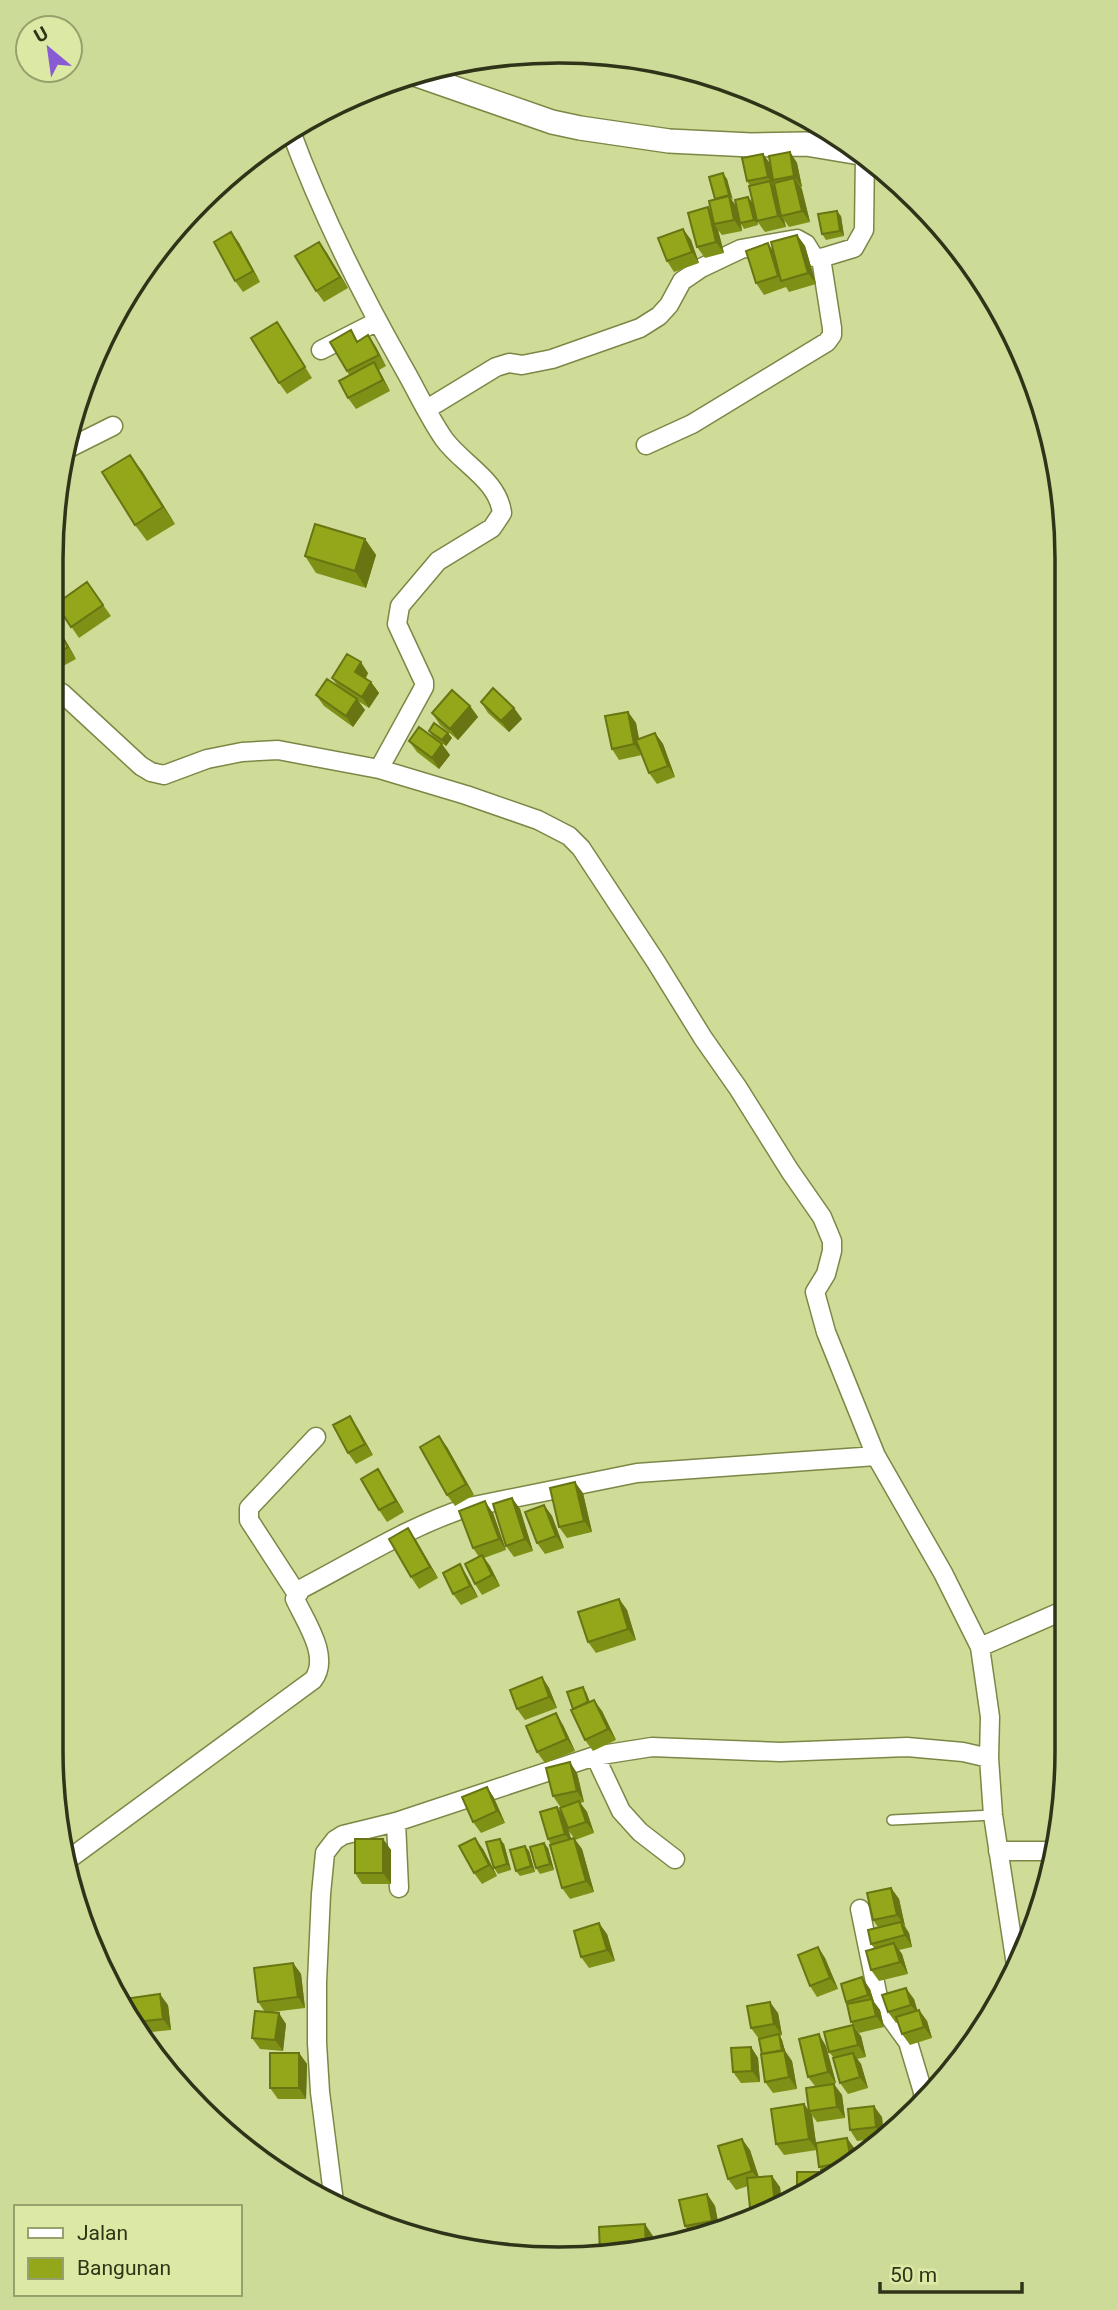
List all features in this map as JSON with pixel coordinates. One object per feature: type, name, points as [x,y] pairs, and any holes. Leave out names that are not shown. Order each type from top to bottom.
[{"type":"street","points":[[431,80],[552,122],[580,128],[669,141],[751,145],[806,144],[839,150]]},
{"type":"street","points":[[294,140],[334,235],[443,438],[460,458],[488,483],[500,503],[502,513],[492,527],[438,561],[400,606],[397,624],[424,685],[418,701],[379,769]]},
{"type":"street","points":[[427,409],[496,367],[509,363],[522,365],[552,359],[640,328],[659,316],[682,281],[701,268],[741,249],[797,239],[806,244],[814,257],[821,258],[853,248],[864,230],[865,168]]},
{"type":"street","points":[[646,445],[692,424],[827,342],[832,335],[832,328],[821,258]]},
{"type":"street","points":[[321,350],[378,321]]},
{"type":"street","points":[[77,445],[113,426]]},
{"type":"street","points":[[63,694],[141,766],[151,772],[164,775],[207,758],[278,750],[379,769],[467,795],[538,820],[569,836],[581,848],[822,1217],[832,1241],[826,1274],[817,1287],[816,1297],[826,1332],[876,1457],[943,1573],[981,1647],[990,1717],[989,1758],[993,1815],[1013,1949]]},
{"type":"street","points":[[297,1594],[249,1520],[249,1508],[316,1437]]},
{"type":"street","points":[[75,1855],[313,1680],[319,1672],[317,1647],[295,1598],[297,1594],[301,1589],[404,1533],[469,1507],[637,1473],[876,1457]]},
{"type":"street","points":[[981,1647],[1055,1614]]},
{"type":"street","points":[[333,2192],[320,2092],[317,1982],[325,1853],[335,1840],[343,1835],[396,1822],[596,1756],[652,1747],[780,1752],[907,1747],[963,1752],[989,1758]]},
{"type":"street","points":[[596,1756],[621,1811],[640,1832],[675,1858]]},
{"type":"street","points":[[396,1822],[399,1888]]},
{"type":"street","points":[[998,1851],[1044,1851]]},
{"type":"street","points":[[860,1909],[879,2002],[908,2042],[922,2089]]},
{"type":"lane","points":[[892,1820],[993,1815]]},
{"type":"building","points":[[790,152],[794,176],[773,180],[769,156]]},
{"type":"building","points":[[763,154],[768,177],[747,181],[742,158]]},
{"type":"building","points":[[723,173],[729,195],[715,199],[709,177]]},
{"type":"building","points":[[794,178],[802,211],[781,216],[774,183]]},
{"type":"building","points":[[770,181],[778,216],[757,221],[749,186]]},
{"type":"building","points":[[729,196],[734,220],[714,224],[709,201]]},
{"type":"building","points":[[748,197],[754,220],[740,223],[735,200]]},
{"type":"building","points":[[708,207],[716,242],[697,247],[688,213]]},
{"type":"building","points":[[837,211],[840,231],[822,234],[818,214]]},
{"type":"building","points":[[683,229],[692,252],[667,261],[658,238]]},
{"type":"building","points":[[231,232],[253,271],[235,281],[214,242]]},
{"type":"building","points":[[797,235],[808,273],[781,281],[771,242]]},
{"type":"building","points":[[319,242],[340,277],[316,291],[295,256]]},
{"type":"building","points":[[768,243],[778,276],[756,283],[746,251]]},
{"type":"building","points":[[277,322],[305,367],[279,383],[251,338]]},
{"type":"building","points":[[351,330],[357,342],[368,335],[379,355],[347,371],[330,342]]},
{"type":"building","points":[[374,362],[383,380],[348,398],[339,381]]},
{"type":"building","points":[[130,455],[163,507],[135,525],[102,472]]},
{"type":"building","points":[[315,524],[365,539],[355,571],[305,556]]},
{"type":"building","points":[[87,582],[103,605],[71,627],[63,615],[63,599]]},
{"type":"building","points":[[347,654],[361,662],[355,672],[371,682],[362,697],[332,678]]},
{"type":"building","points":[[327,679],[357,699],[346,716],[316,695]]},
{"type":"building","points":[[493,688],[514,708],[501,721],[481,702]]},
{"type":"building","points":[[452,690],[470,706],[450,729],[432,713]]},
{"type":"building","points":[[628,712],[634,744],[612,749],[605,716]]},
{"type":"building","points":[[434,723],[448,733],[442,740],[429,731]]},
{"type":"building","points":[[419,727],[442,744],[432,758],[409,741]]},
{"type":"building","points":[[655,733],[668,766],[649,773],[636,740]]},
{"type":"building","points":[[350,1416],[365,1444],[348,1453],[333,1425]]},
{"type":"building","points":[[439,1436],[466,1484],[447,1495],[420,1447]]},
{"type":"building","points":[[378,1469],[396,1501],[379,1510],[361,1479]]},
{"type":"building","points":[[575,1482],[584,1521],[559,1527],[550,1488]]},
{"type":"building","points":[[512,1498],[525,1539],[506,1546],[493,1504]]},
{"type":"building","points":[[485,1501],[499,1539],[473,1548],[459,1511]]},
{"type":"building","points":[[544,1505],[556,1536],[537,1543],[525,1512]]},
{"type":"building","points":[[408,1528],[430,1567],[411,1577],[389,1539]]},
{"type":"building","points":[[482,1555],[492,1575],[475,1584],[465,1564]]},
{"type":"building","points":[[460,1564],[470,1586],[453,1594],[443,1573]]},
{"type":"building","points":[[619,1599],[628,1629],[588,1642],[578,1612]]},
{"type":"building","points":[[542,1677],[549,1697],[517,1709],[510,1690]]},
{"type":"building","points":[[583,1687],[588,1702],[573,1709],[567,1692]]},
{"type":"building","points":[[594,1700],[608,1729],[585,1740],[571,1710]]},
{"type":"building","points":[[556,1713],[567,1739],[537,1752],[526,1726]]},
{"type":"building","points":[[570,1762],[577,1791],[553,1796],[546,1768]]},
{"type":"building","points":[[487,1787],[497,1811],[473,1822],[462,1797]]},
{"type":"building","points":[[579,1801],[586,1822],[568,1828],[560,1808]]},
{"type":"building","points":[[557,1807],[565,1834],[548,1839],[540,1812]]},
{"type":"building","points":[[475,1838],[489,1865],[474,1873],[459,1846]]},
{"type":"building","points":[[574,1838],[586,1881],[562,1888],[550,1845]]},
{"type":"building","points":[[355,1839],[383,1839],[383,1873],[355,1873]]},
{"type":"building","points":[[500,1839],[507,1864],[494,1868],[486,1842]]},
{"type":"building","points":[[544,1843],[550,1864],[536,1868],[530,1847]]},
{"type":"building","points":[[525,1846],[531,1866],[516,1871],[510,1850]]},
{"type":"building","points":[[891,1888],[897,1915],[873,1920],[867,1893]]},
{"type":"building","points":[[901,1922],[905,1935],[871,1944],[868,1930]]},
{"type":"building","points":[[599,1923],[607,1950],[581,1957],[574,1931]]},
{"type":"building","points":[[894,1943],[900,1962],[871,1970],[866,1951]]},
{"type":"building","points":[[818,1947],[830,1978],[810,1986],[798,1955]]},
{"type":"building","points":[[293,1963],[298,1997],[258,2002],[254,1968]]},
{"type":"building","points":[[862,1977],[868,1995],[846,2002],[841,1984]]},
{"type":"building","points":[[906,1988],[911,2005],[888,2012],[882,1995]]},
{"type":"building","points":[[160,1994],[163,2019],[143,2021],[129,1998]]},
{"type":"building","points":[[872,1999],[876,2016],[851,2022],[847,2004]]},
{"type":"building","points":[[770,2002],[774,2024],[751,2028],[747,2006]]},
{"type":"building","points":[[919,2010],[924,2027],[902,2034],[896,2017]]},
{"type":"building","points":[[255,2011],[279,2013],[275,2040],[252,2038]]},
{"type":"building","points":[[853,2025],[858,2045],[829,2052],[824,2032]]},
{"type":"building","points":[[779,2034],[782,2051],[762,2054],[759,2039]]},
{"type":"building","points":[[819,2034],[828,2072],[808,2077],[799,2039]]},
{"type":"building","points":[[751,2047],[752,2071],[733,2072],[731,2048]]},
{"type":"building","points":[[784,2050],[789,2077],[765,2082],[761,2054]]},
{"type":"building","points":[[270,2053],[299,2053],[299,2088],[270,2088]]},
{"type":"building","points":[[853,2053],[860,2077],[840,2083],[833,2058]]},
{"type":"building","points":[[834,2084],[837,2107],[809,2111],[806,2088]]},
{"type":"building","points":[[804,2104],[809,2139],[776,2144],[771,2109]]},
{"type":"building","points":[[874,2106],[876,2127],[850,2130],[848,2109]]},
{"type":"building","points":[[847,2138],[850,2153],[833,2164],[819,2167],[816,2143]]},
{"type":"building","points":[[742,2139],[752,2171],[728,2179],[718,2146]]},
{"type":"building","points":[[797,2172],[818,2172],[818,2174],[797,2186]]},
{"type":"building","points":[[772,2176],[774,2198],[750,2208],[747,2178]]},
{"type":"building","points":[[707,2194],[712,2221],[685,2226],[679,2200]]},
{"type":"building","points":[[645,2224],[646,2239],[600,2245],[599,2227]]}]
